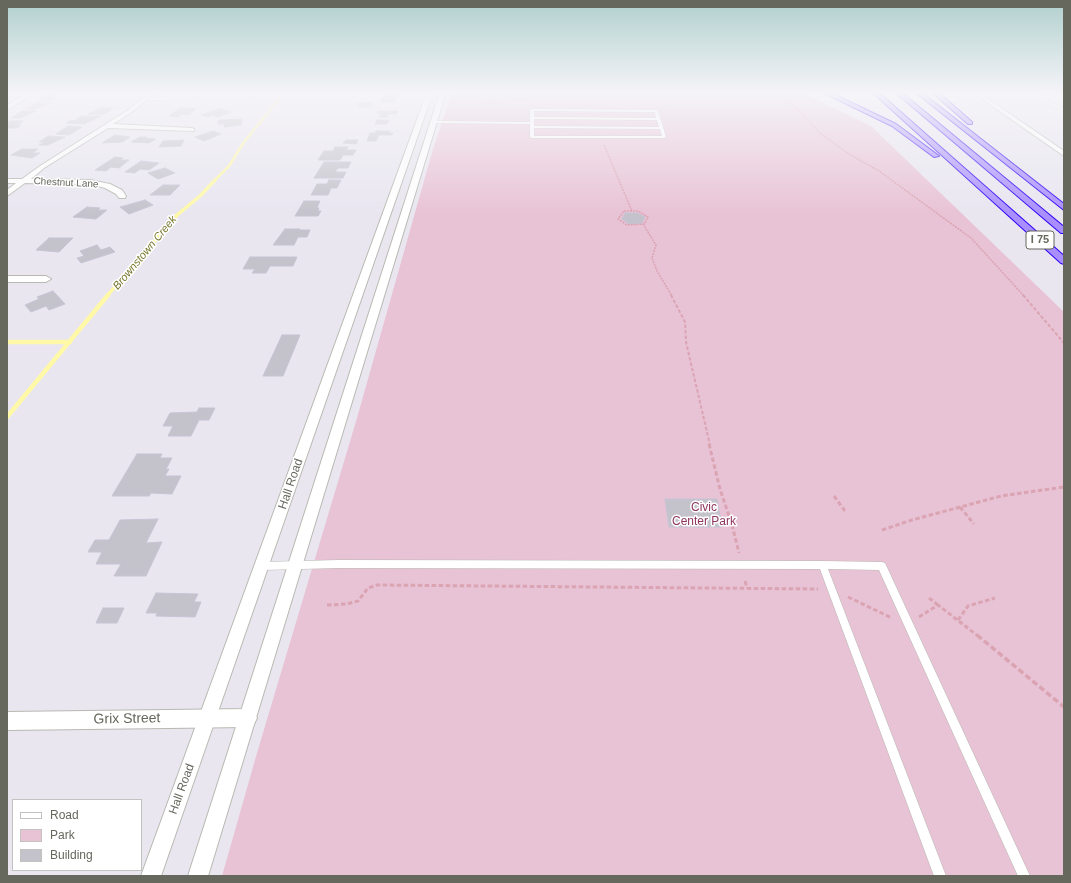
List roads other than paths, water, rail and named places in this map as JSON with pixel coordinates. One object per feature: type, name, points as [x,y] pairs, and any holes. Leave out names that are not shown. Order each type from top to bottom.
[{"type":"highway","points":[[905,133],[932,154],[988,202],[1016,218]]},
{"type":"highway","name":"I 75","points":[[921,133],[1064,261]]},
{"type":"highway","name":"I 75","points":[[947,133],[1064,231]]},
{"type":"highway","points":[[970,133],[1064,208]]},
{"type":"highway","points":[[984,135],[1026,172],[1032,182]]},
{"type":"street","points":[[7,194],[54,158],[95,133]]},
{"type":"street","name":"Hall Road","points":[[152,876],[416,133]]},
{"type":"street","points":[[198,876],[431,133]]},
{"type":"street","points":[[1034,133],[1064,154]]},
{"type":"street","name":"Chestnut Lane","points":[[7,181],[90,182],[107,186],[119,192],[122,196]]},
{"type":"street","points":[[390,206],[408,206]]},
{"type":"street","points":[[7,279],[46,279]]},
{"type":"street","name":"Grix Street","points":[[7,721],[248,718]]},
{"type":"lane","points":[[532,133],[532,137],[664,137],[663,133]]},
{"type":"lane","points":[[262,566],[339,564],[882,566],[1024,876]]},
{"type":"lane","points":[[822,565],[940,876]]},
{"type":"waterway","name":"Brownstown Creek","points":[[215,180],[229,166],[251,133]]},
{"type":"waterway","name":"Brownstown Creek","points":[[107,296],[177,215],[200,196],[215,180]]},
{"type":"waterway","name":"Brownstown Creek","points":[[69,342],[108,295]]},
{"type":"waterway","points":[[7,342],[69,342]]},
{"type":"waterway","name":"Brownstown Creek","points":[[7,417],[69,342]]},
{"type":"park label","name":"Civic Center Park","points":[[704,515]]}]
